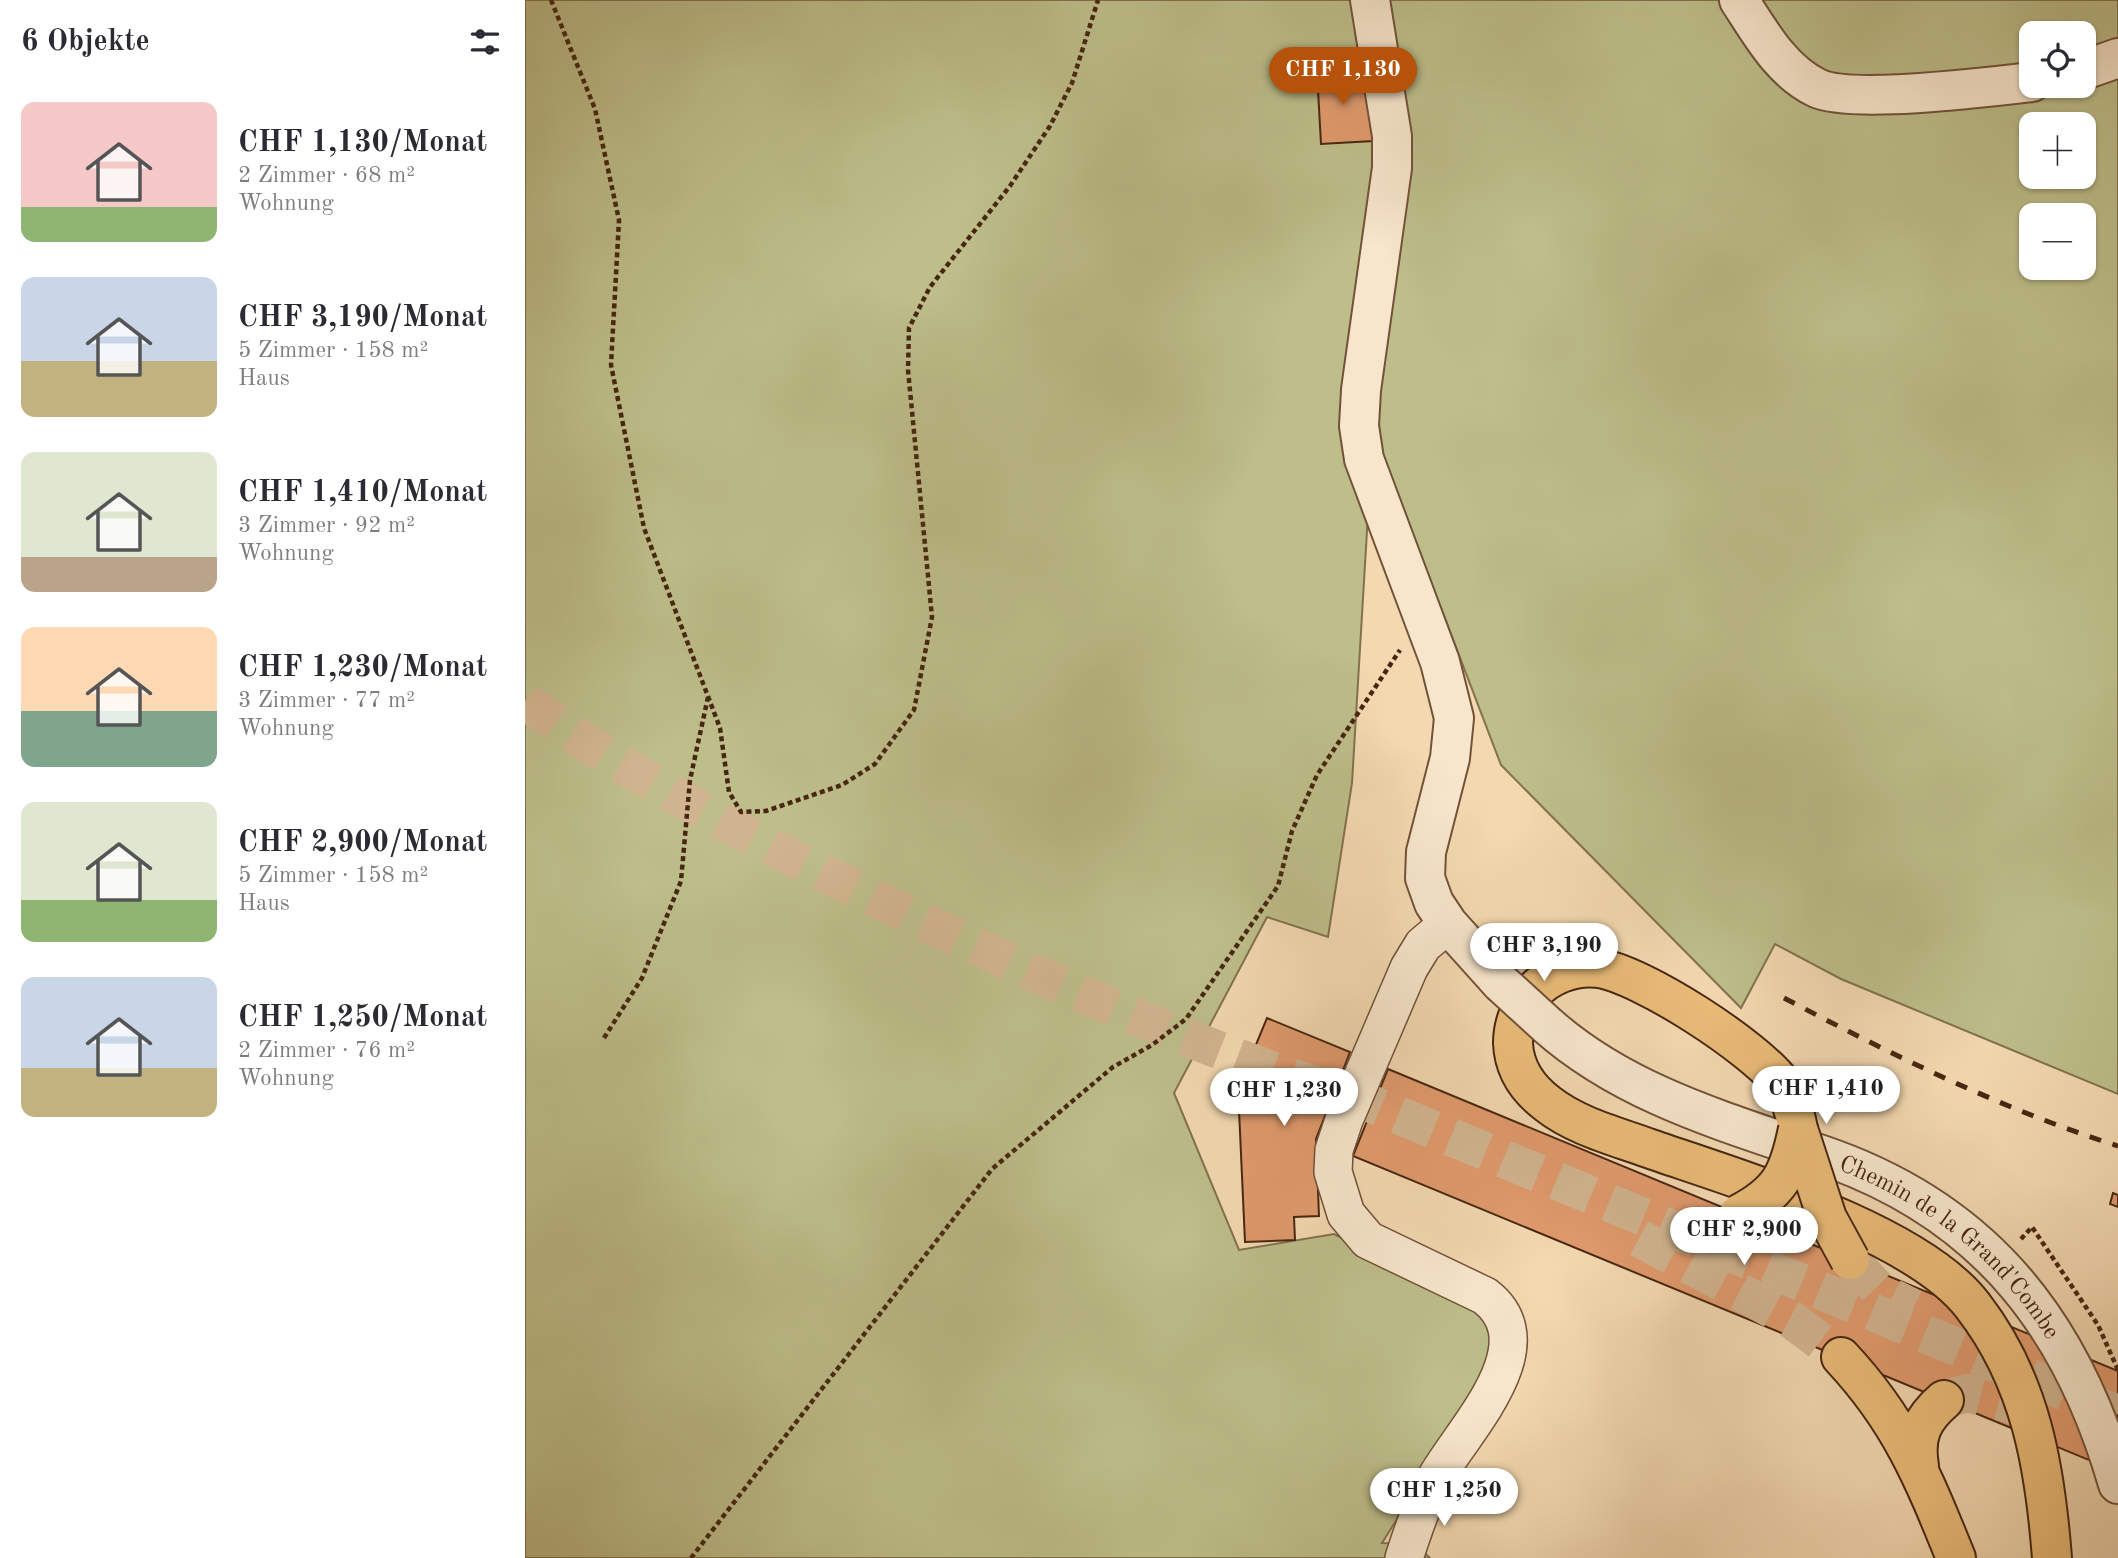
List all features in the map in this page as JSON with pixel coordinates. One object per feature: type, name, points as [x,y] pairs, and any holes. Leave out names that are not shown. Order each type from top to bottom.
[{"type":"highway","points":[[1850,1260],[1827,1218],[1798,1129],[1786,1091],[1756,1056],[1623,975],[1595,967],[1558,974],[1538,987],[1518,1015],[1513,1044],[1523,1079],[1533,1091],[1564,1115],[1865,1230],[1934,1271],[1957,1288],[1974,1306],[1995,1340],[2029,1413],[2042,1459],[2052,1558]]},
{"type":"highway","points":[[1739,1214],[1769,1196],[1783,1180],[1793,1155],[1798,1129]]},
{"type":"highway","points":[[1841,1357],[1879,1402],[1919,1466],[1956,1558]]},
{"type":"highway","points":[[1919,1466],[1917,1448],[1920,1428],[1927,1415],[1944,1400]]},
{"type":"street","name":"Chemin de la Grand'Combe","points":[[1370,0],[1392,136],[1392,168],[1361,390],[1359,426],[1364,459],[1450,691],[1454,739],[1423,865],[1429,891],[1448,924],[1501,983],[1547,1025],[1618,1074],[1706,1117],[1866,1172],[1932,1209],[1981,1247],[2014,1279],[2056,1335],[2099,1424],[2118,1484]]},
{"type":"street","points":[[1739,0],[1789,68],[1817,88],[1831,93],[1873,94],[2019,83]]},
{"type":"street","points":[[2096,66],[2118,58]]},
{"type":"street","points":[[1404,1558],[1419,1512],[1436,1479],[1499,1379],[1508,1348],[1507,1324],[1499,1308],[1478,1291],[1379,1246],[1360,1233],[1341,1204],[1333,1162],[1343,1120],[1409,968],[1423,944],[1448,924]]},
{"type":"path","points":[[551,0],[595,109],[619,220],[611,365],[644,528],[720,728],[729,792],[741,812],[766,811],[842,785],[874,764],[913,710],[932,617],[910,394],[909,328],[930,287],[1010,186],[1050,126],[1072,83],[1098,0]]},
{"type":"path","points":[[691,1558],[992,1169],[1113,1067],[1152,1045],[1186,1019],[1278,886],[1293,831],[1317,775],[1376,690],[1395,655],[1408,641],[1429,632]]},
{"type":"path","points":[[604,1038],[642,978],[681,881],[690,780],[708,696]]},
{"type":"path","points":[[2026,1233],[2032,1227],[2067,1277],[2098,1325],[2118,1370]]},
{"type":"green space","points":[[525,0],[2118,0],[2118,1094],[1841,979],[1775,944],[1741,1008],[1501,765],[1373,430],[1352,783],[1328,937],[1267,917],[1174,1093],[1239,1250],[1334,1234],[1482,1310],[1497,1344],[1479,1388],[1382,1543],[1415,1544],[1430,1558],[525,1558]]},
{"type":"building","points":[[1362,68],[1373,141],[1321,144],[1317,72]]},
{"type":"building","points":[[1267,1018],[1350,1052],[1316,1139],[1319,1216],[1294,1217],[1295,1240],[1245,1242],[1238,1088]]},
{"type":"building","points":[[1388,1069],[2118,1371],[2118,1472],[1353,1156]]},
{"type":"building","points":[[2113,1193],[2118,1195],[2118,1207],[2110,1204]]},
{"type":"tunnel","points":[[525,701],[613,759],[703,811],[842,882],[1008,961],[1128,1014],[1250,1062],[1374,1105],[2118,1414]]},
{"type":"tunnel","points":[[1639,1238],[1792,1320],[1841,1357]]},
{"type":"tunnel","points":[[1850,1260],[1881,1292],[1913,1308]]},
{"type":"tunnel","points":[[1944,1400],[1967,1393],[2052,1415]]},
{"type":"railway","points":[[1784,998],[1948,1080],[2032,1115],[2118,1146]]}]
